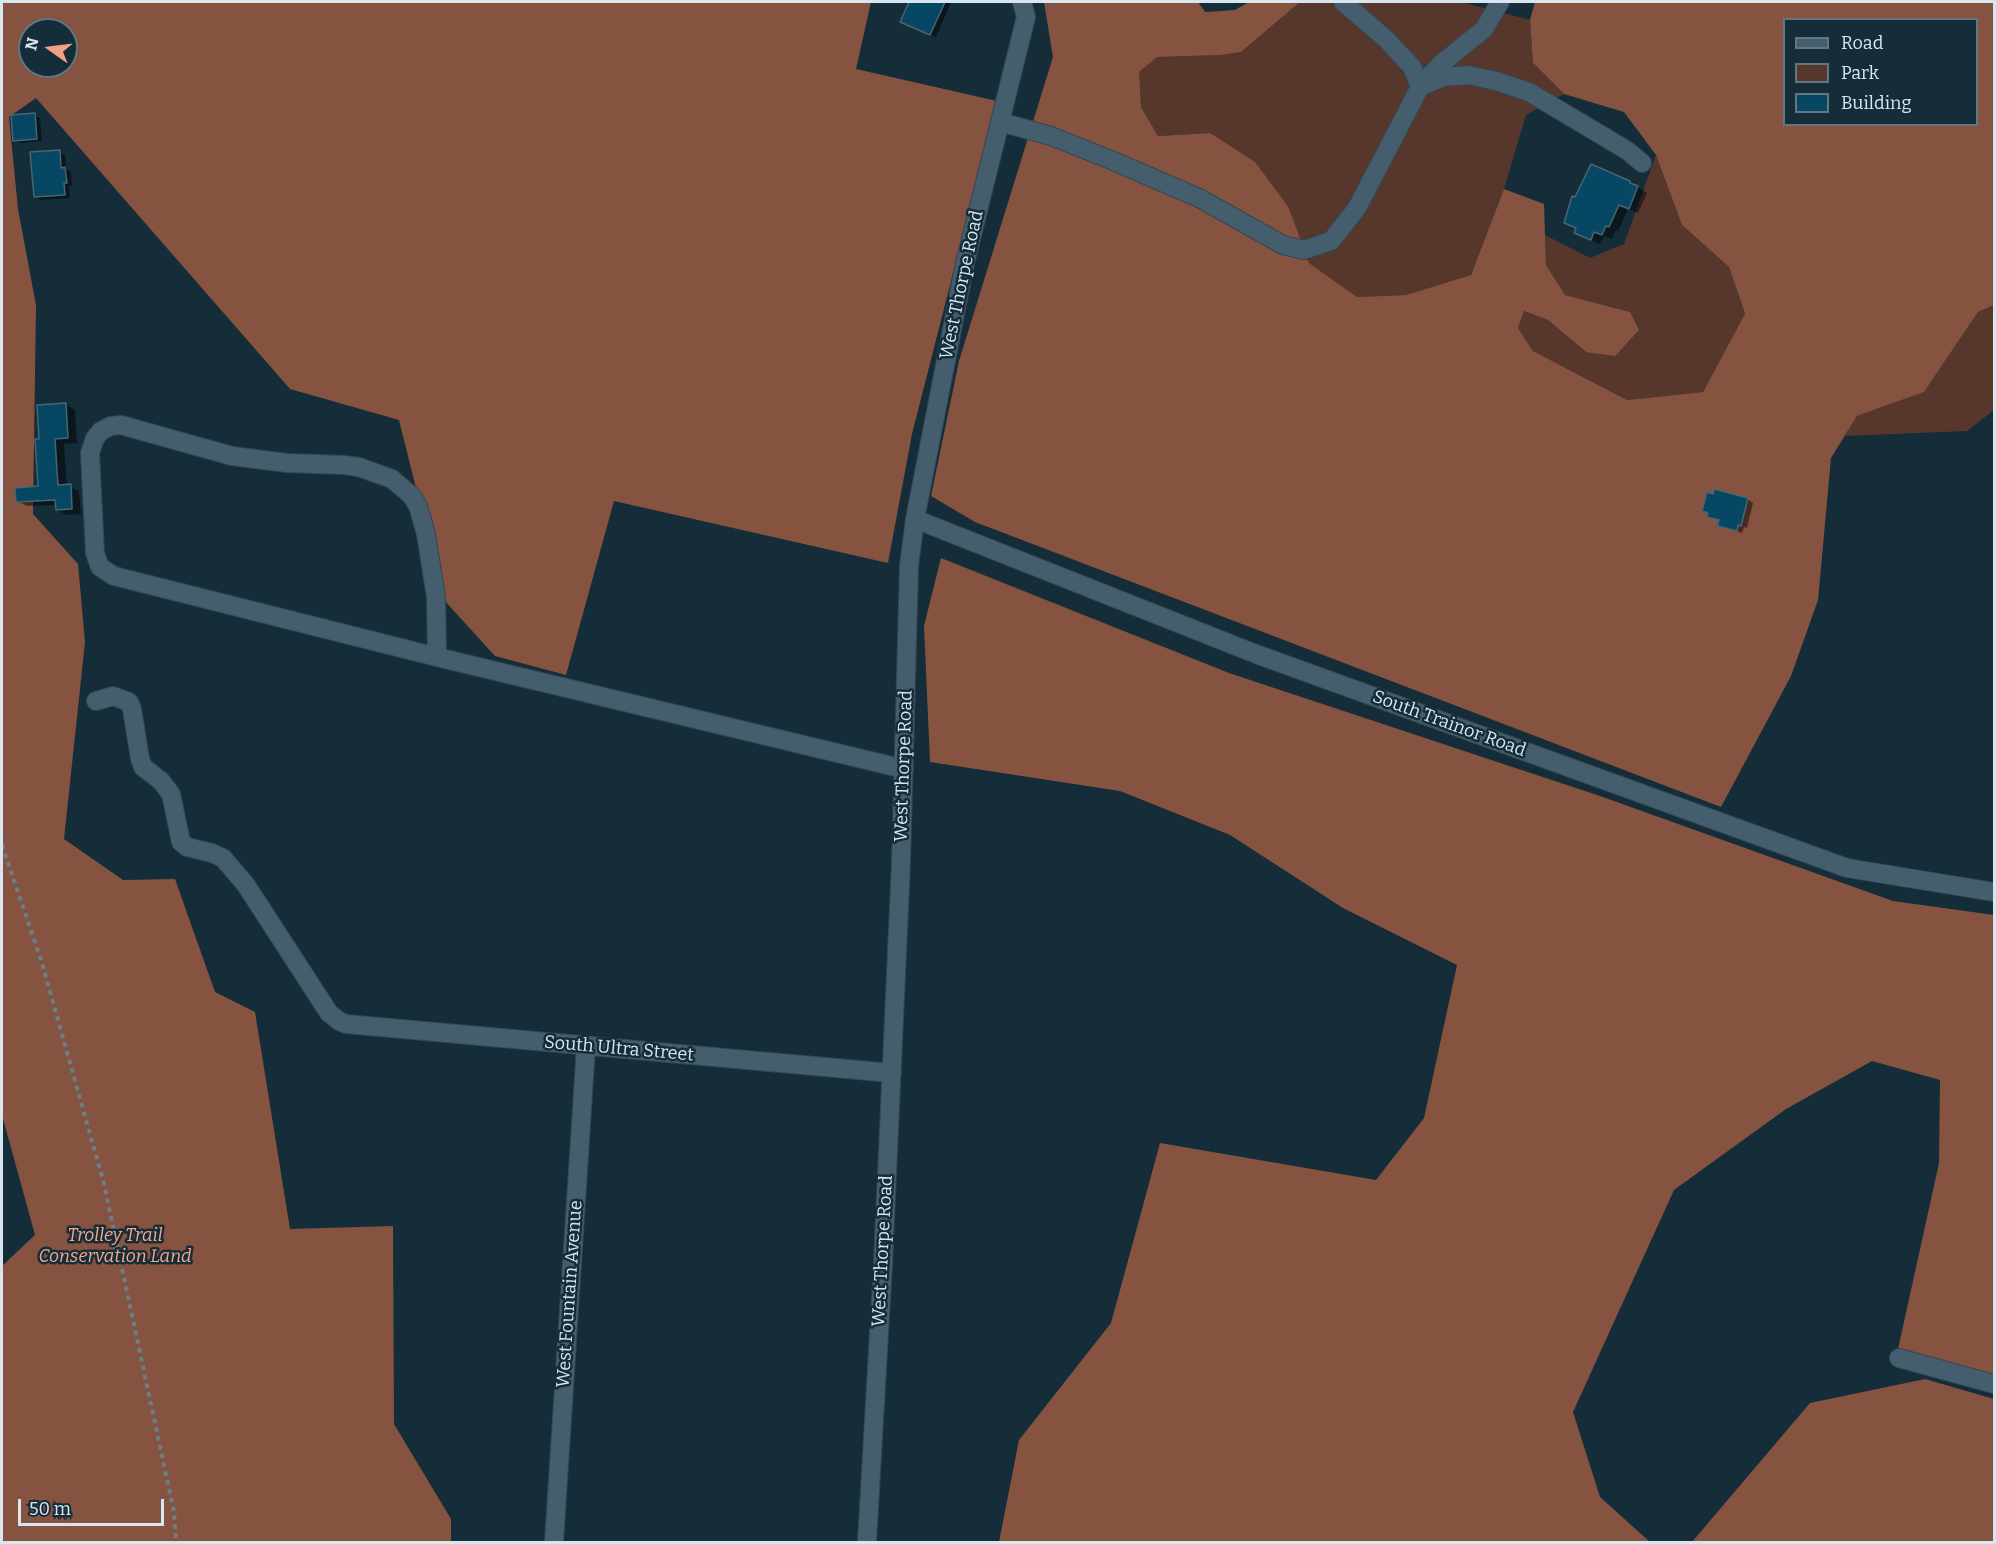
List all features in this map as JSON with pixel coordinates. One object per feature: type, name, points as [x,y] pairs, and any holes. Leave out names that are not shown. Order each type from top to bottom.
[{"type":"street","name":"West Thorpe Road","points":[[867,1542],[892,1073],[904,769],[909,566],[915,519],[965,263],[1026,17],[1022,2]]},
{"type":"street","points":[[1343,2],[1387,40],[1413,67],[1420,87]]},
{"type":"street","points":[[1000,122],[1051,136],[1111,160],[1199,198],[1282,245],[1304,250],[1331,241],[1357,208],[1420,87],[1441,64],[1484,28],[1500,2]]},
{"type":"street","points":[[1420,87],[1443,77],[1468,75],[1530,92],[1628,151],[1642,163]]},
{"type":"street","points":[[437,657],[436,597],[426,534],[418,506],[412,496],[392,479],[359,467],[287,463],[232,456],[122,425],[111,426],[95,438],[90,453],[95,553],[96,559],[106,572],[127,580],[437,657],[904,769]]},
{"type":"street","name":"South Trainor Road","points":[[915,519],[1256,654],[1847,868],[1995,892]]},
{"type":"street","name":"South Ultra Street","points":[[96,701],[113,696],[129,702],[142,767],[161,781],[171,794],[181,842],[187,847],[223,858],[246,885],[333,1018],[346,1024],[892,1073]]},
{"type":"street","name":"West Fountain Avenue","points":[[554,1542],[586,1046]]},
{"type":"street","points":[[1899,1358],[1995,1384]]},
{"type":"path","points":[[2,845],[42,963],[104,1184],[174,1512],[176,1542]]},
{"type":"green space","name":"Trolley Trail Conservation Land","points":[[2,2],[871,2],[856,69],[997,101],[912,434],[888,563],[614,501],[566,675],[495,656],[444,600],[399,420],[290,389],[36,98],[9,117],[18,209],[36,305],[33,514],[78,564],[85,642],[64,839],[123,880],[175,879],[215,992],[255,1012],[290,1229],[393,1226],[394,1424],[451,1519],[451,1542],[2,1542],[2,1266],[35,1235],[2,1115]]},
{"type":"green space","points":[[1044,2],[1198,2],[1205,12],[1235,10],[1249,2],[1300,2],[1241,52],[1221,55],[1157,57],[1139,72],[1141,107],[1158,136],[1210,133],[1255,162],[1289,208],[1309,263],[1357,297],[1406,295],[1471,275],[1504,189],[1544,204],[1546,265],[1565,295],[1630,312],[1639,330],[1615,356],[1586,352],[1548,320],[1524,311],[1518,328],[1533,351],[1627,400],[1703,392],[1745,314],[1729,267],[1682,225],[1656,155],[1624,112],[1564,94],[1533,63],[1530,20],[1535,2],[1994,2],[1994,305],[1978,312],[1924,392],[1857,416],[1831,458],[1818,600],[1791,676],[1721,807],[975,522],[931,496],[959,361],[1053,57]]},
{"type":"green space","points":[[1300,2],[1461,2],[1530,20],[1533,63],[1564,94],[1526,115],[1504,189],[1471,275],[1406,295],[1357,297],[1309,263],[1289,208],[1210,133],[1158,136],[1141,107],[1138,72],[1157,57],[1221,55],[1241,52]]},
{"type":"green space","points":[[1656,155],[1682,225],[1729,267],[1745,315],[1703,392],[1627,400],[1533,351],[1518,328],[1523,311],[1548,320],[1586,352],[1630,312],[1565,295],[1546,265],[1545,235],[1590,258],[1624,244]]},
{"type":"green space","points":[[1994,305],[1994,410],[1967,431],[1845,436],[1857,416],[1924,392],[1978,312]]},
{"type":"green space","points":[[941,558],[1229,673],[1600,796],[1893,901],[1994,915],[1994,1375],[1898,1349],[1939,1163],[1940,1080],[1872,1061],[1786,1109],[1674,1190],[1573,1412],[1600,1497],[1650,1542],[999,1542],[1019,1440],[1111,1323],[1160,1143],[1376,1180],[1424,1118],[1457,965],[1343,908],[1230,835],[1120,791],[930,762],[924,626]]},
{"type":"green space","points":[[1925,1379],[1994,1399],[1994,1542],[1692,1542],[1810,1403]]},
{"type":"building","points":[[909,2],[945,2],[930,35],[900,22]]},
{"type":"building","points":[[35,113],[37,139],[13,141],[11,115]]},
{"type":"building","points":[[60,150],[61,168],[65,167],[67,183],[64,183],[65,195],[34,197],[30,152]]},
{"type":"building","points":[[1591,164],[1638,186],[1629,209],[1619,205],[1609,227],[1606,226],[1602,235],[1594,232],[1591,240],[1574,233],[1576,228],[1564,223],[1572,196],[1575,197]]},
{"type":"building","points":[[66,403],[68,438],[55,439],[58,485],[71,484],[72,509],[56,510],[55,500],[16,502],[15,488],[38,486],[35,439],[39,439],[37,405]]},
{"type":"building","points":[[1714,489],[1748,498],[1741,526],[1738,525],[1737,531],[1717,526],[1719,520],[1707,517],[1708,513],[1702,511],[1707,492],[1713,494]]}]
